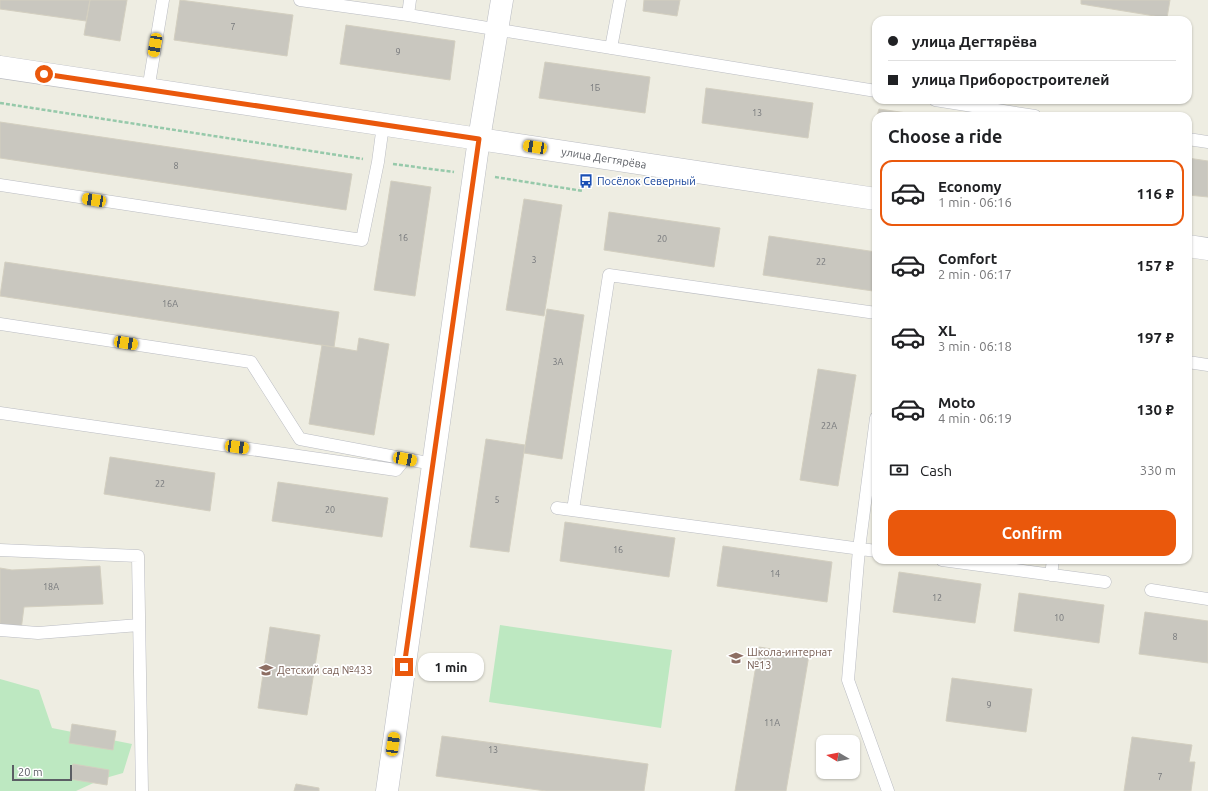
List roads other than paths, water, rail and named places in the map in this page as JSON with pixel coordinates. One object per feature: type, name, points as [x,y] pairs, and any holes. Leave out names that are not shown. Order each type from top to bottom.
[{"type":"street","points":[[387,791],[479,139],[502,0]]},
{"type":"street","name":"улица Дегтярёва","points":[[0,67],[872,198]]},
{"type":"street","points":[[1192,247],[1208,249]]},
{"type":"lane","points":[[148,90],[163,0]]},
{"type":"lane","points":[[300,0],[408,15],[872,89]]},
{"type":"lane","points":[[408,15],[410,0]]},
{"type":"lane","points":[[611,48],[620,0]]},
{"type":"lane","points":[[959,104],[1007,112]]},
{"type":"lane","points":[[0,185],[362,240],[378,162],[383,124]]},
{"type":"lane","points":[[1192,140],[1208,142]]},
{"type":"lane","points":[[573,510],[609,275],[872,312]]},
{"type":"lane","points":[[0,324],[251,362],[300,439],[433,464]]},
{"type":"lane","points":[[1192,363],[1208,365]]},
{"type":"lane","points":[[0,413],[396,470],[405,459]]},
{"type":"lane","points":[[872,449],[859,549],[848,680],[888,791]]},
{"type":"lane","points":[[558,508],[872,551]]},
{"type":"lane","points":[[0,550],[138,556],[142,791]]},
{"type":"lane","points":[[971,564],[1105,582]]},
{"type":"lane","points":[[1051,575],[1052,564]]},
{"type":"lane","points":[[1152,590],[1208,599]]},
{"type":"lane","points":[[0,630],[38,633],[139,625]]},
{"type":"place","name":"Посёлок Северный","points":[[586,181]]},
{"type":"place","name":"Школа-интернат №13","points":[[736,658]]},
{"type":"place","name":"Детский сад №433","points":[[266,670]]}]
